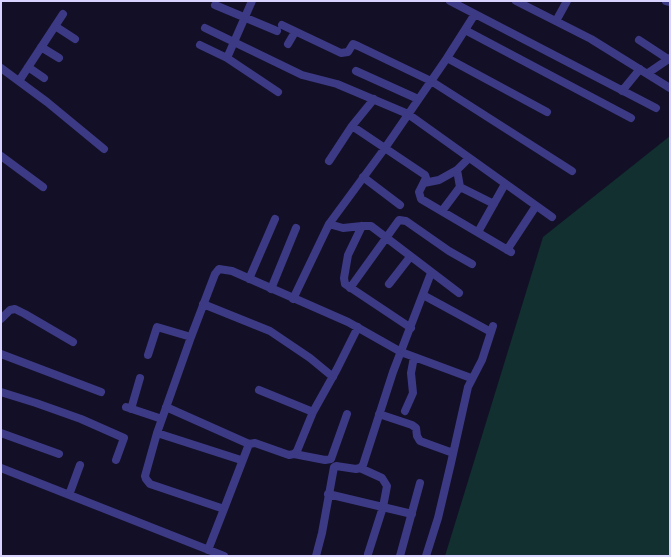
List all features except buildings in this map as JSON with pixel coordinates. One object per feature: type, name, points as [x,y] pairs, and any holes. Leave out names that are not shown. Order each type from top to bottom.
[{"type":"street","points":[[226,58],[252,1]]},
{"type":"street","points":[[450,1],[656,108]]},
{"type":"street","points":[[516,1],[528,4],[556,21],[591,38],[670,88]]},
{"type":"street","points":[[556,21],[567,1]]},
{"type":"street","points":[[215,5],[245,18],[295,32],[340,53],[348,52],[353,44],[358,46],[431,81],[572,171]]},
{"type":"street","points":[[19,81],[63,14]]},
{"type":"street","points":[[293,299],[329,224],[385,148],[475,14]]},
{"type":"street","points":[[55,26],[75,39]]},
{"type":"street","points":[[205,28],[302,75],[337,84],[408,114],[552,217]]},
{"type":"street","points":[[464,30],[631,118]]},
{"type":"street","points":[[288,44],[295,32]]},
{"type":"street","points":[[639,40],[669,59],[648,73]]},
{"type":"street","points":[[200,45],[226,58],[278,92]]},
{"type":"street","points":[[41,47],[59,58]]},
{"type":"street","points":[[447,58],[548,112]]},
{"type":"street","points":[[1,68],[47,102],[104,150]]},
{"type":"street","points":[[28,68],[44,78]]},
{"type":"street","points":[[622,91],[640,69]]},
{"type":"street","points":[[356,71],[418,99]]},
{"type":"street","points":[[329,161],[352,126],[374,99]]},
{"type":"street","points":[[352,126],[425,175],[426,178],[419,192],[421,199],[509,251],[536,206]]},
{"type":"street","points":[[1,156],[43,187]]},
{"type":"street","points":[[424,183],[439,180],[458,170],[469,158]]},
{"type":"street","points":[[442,211],[460,187],[458,170]]},
{"type":"street","points":[[363,177],[400,206]]},
{"type":"street","points":[[478,232],[505,184]]},
{"type":"street","points":[[460,187],[494,204]]},
{"type":"street","points":[[249,279],[275,219]]},
{"type":"street","points":[[350,288],[396,222],[401,219],[472,264]]},
{"type":"street","points":[[329,224],[343,228],[371,226],[459,293]]},
{"type":"street","points":[[362,226],[348,255],[344,278],[345,284],[410,328]]},
{"type":"street","points":[[271,289],[296,228]]},
{"type":"street","points":[[388,284],[410,257]]},
{"type":"street","points":[[224,509],[150,484],[146,480],[146,470],[166,407],[215,274],[219,269],[232,271],[358,327],[402,352],[471,378]]},
{"type":"street","points":[[360,468],[363,465],[431,273]]},
{"type":"street","points":[[423,295],[492,329],[482,360],[468,387],[438,518],[426,556]]},
{"type":"street","points":[[204,304],[270,331],[310,358],[333,377]]},
{"type":"street","points":[[1,319],[10,310],[15,310],[73,342]]},
{"type":"street","points":[[148,355],[157,327],[191,337]]},
{"type":"street","points":[[294,454],[313,412],[358,327]]},
{"type":"street","points":[[1,354],[101,392]]},
{"type":"street","points":[[405,411],[413,393],[410,373],[414,357]]},
{"type":"street","points":[[140,378],[129,408],[162,419]]},
{"type":"street","points":[[259,390],[313,412]]},
{"type":"street","points":[[1,392],[54,409],[124,438],[116,460]]},
{"type":"street","points":[[166,407],[249,444],[255,443],[288,455],[294,454],[325,460],[330,459],[346,414]]},
{"type":"street","points":[[380,414],[412,424],[416,428],[417,436],[420,440],[453,453]]},
{"type":"street","points":[[1,433],[59,454]]},
{"type":"street","points":[[158,433],[241,460]]},
{"type":"street","points":[[208,550],[241,460],[249,444]]},
{"type":"street","points":[[69,495],[80,465]]},
{"type":"street","points":[[316,556],[322,534],[328,494],[334,467],[336,466],[360,468],[385,481],[387,492],[368,554]]},
{"type":"street","points":[[1,468],[224,556]]},
{"type":"street","points":[[400,556],[420,483]]},
{"type":"street","points":[[328,494],[412,514]]},
{"type":"green space","points":[[670,136],[670,556],[445,556],[543,237]]}]
